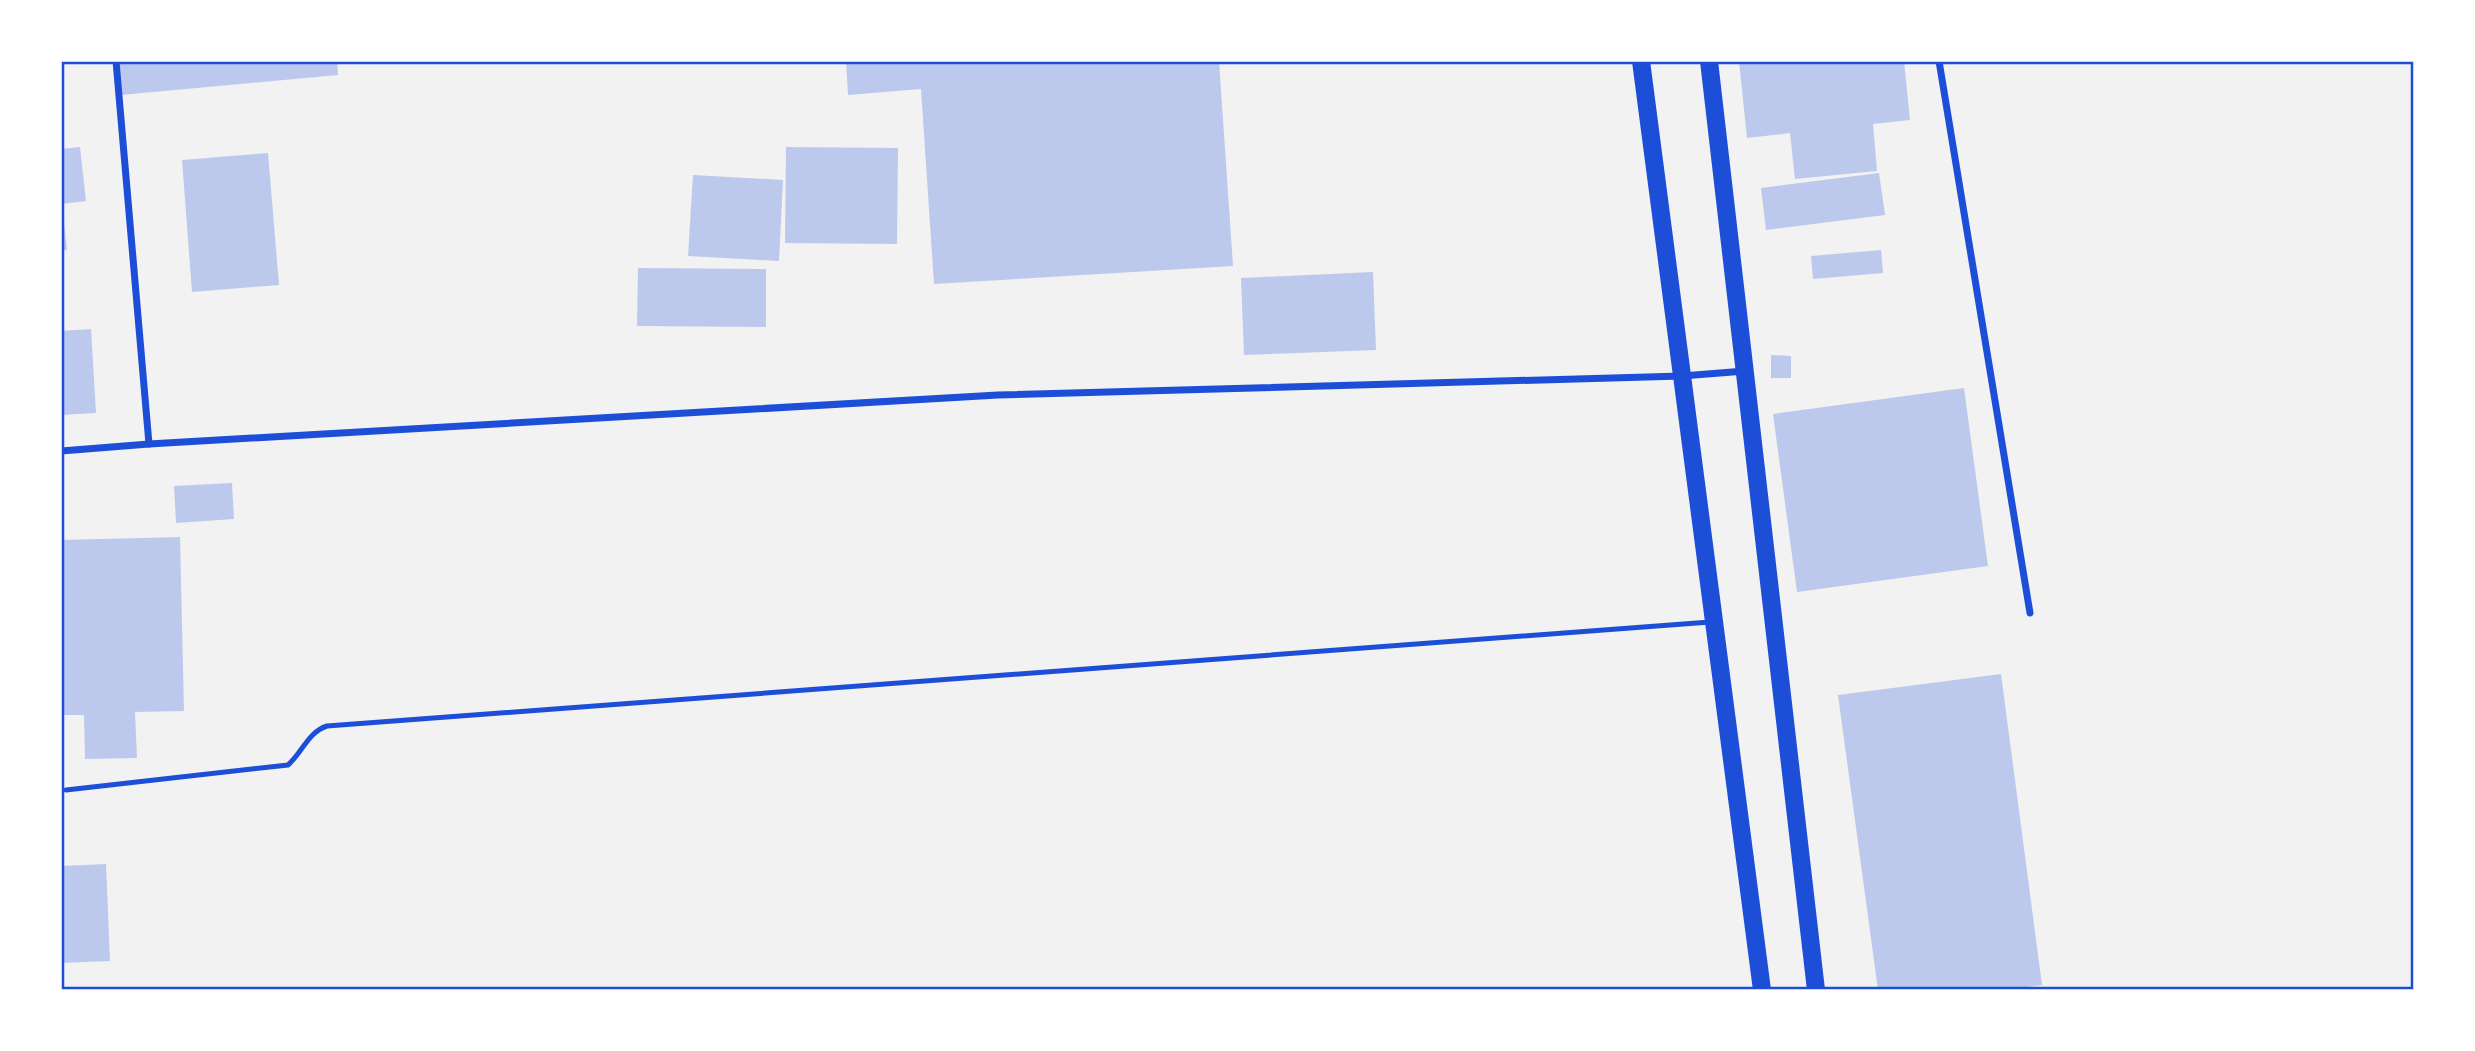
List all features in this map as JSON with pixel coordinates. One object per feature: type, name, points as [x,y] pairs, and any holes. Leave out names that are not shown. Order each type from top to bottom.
[{"type":"main road","points":[[1641,61],[1762,990]]},
{"type":"main road","points":[[1709,61],[1816,990]]},
{"type":"street","points":[[116,61],[149,444]]},
{"type":"street","points":[[1938,61],[2030,613]]},
{"type":"street","points":[[61,451],[998,395],[1682,376],[1745,371]]},
{"type":"lane","points":[[66,790],[288,765],[318,729],[327,726],[1713,622]]},
{"type":"building","points":[[118,61],[337,61],[338,75],[121,95]]},
{"type":"building","points":[[846,61],[1219,61],[1233,266],[934,284],[921,89],[848,95]]},
{"type":"building","points":[[1739,61],[1904,61],[1910,120],[1873,124],[1877,171],[1795,179],[1790,133],[1747,138]]},
{"type":"building","points":[[80,147],[86,201],[61,204],[61,149]]},
{"type":"building","points":[[786,147],[898,148],[897,244],[785,243]]},
{"type":"building","points":[[268,153],[279,285],[192,292],[182,160]]},
{"type":"building","points":[[1879,173],[1885,215],[1766,230],[1761,188]]},
{"type":"building","points":[[693,175],[783,180],[779,261],[688,256]]},
{"type":"building","points":[[61,214],[67,250],[61,251]]},
{"type":"building","points":[[1881,250],[1883,273],[1813,279],[1811,256]]},
{"type":"building","points":[[638,268],[766,269],[766,327],[637,326]]},
{"type":"building","points":[[1373,272],[1376,350],[1244,355],[1241,278]]},
{"type":"building","points":[[91,329],[96,413],[61,415],[61,331]]},
{"type":"building","points":[[1771,355],[1791,356],[1791,378],[1771,378]]},
{"type":"building","points":[[1964,388],[1988,566],[1797,592],[1773,414]]},
{"type":"building","points":[[232,483],[234,519],[176,523],[174,486]]},
{"type":"building","points":[[180,537],[184,711],[135,712],[137,758],[85,759],[84,715],[61,715],[61,540]]},
{"type":"building","points":[[2001,674],[2042,985],[2004,990],[1878,990],[1838,695]]},
{"type":"building","points":[[106,864],[110,961],[61,963],[61,866]]}]
